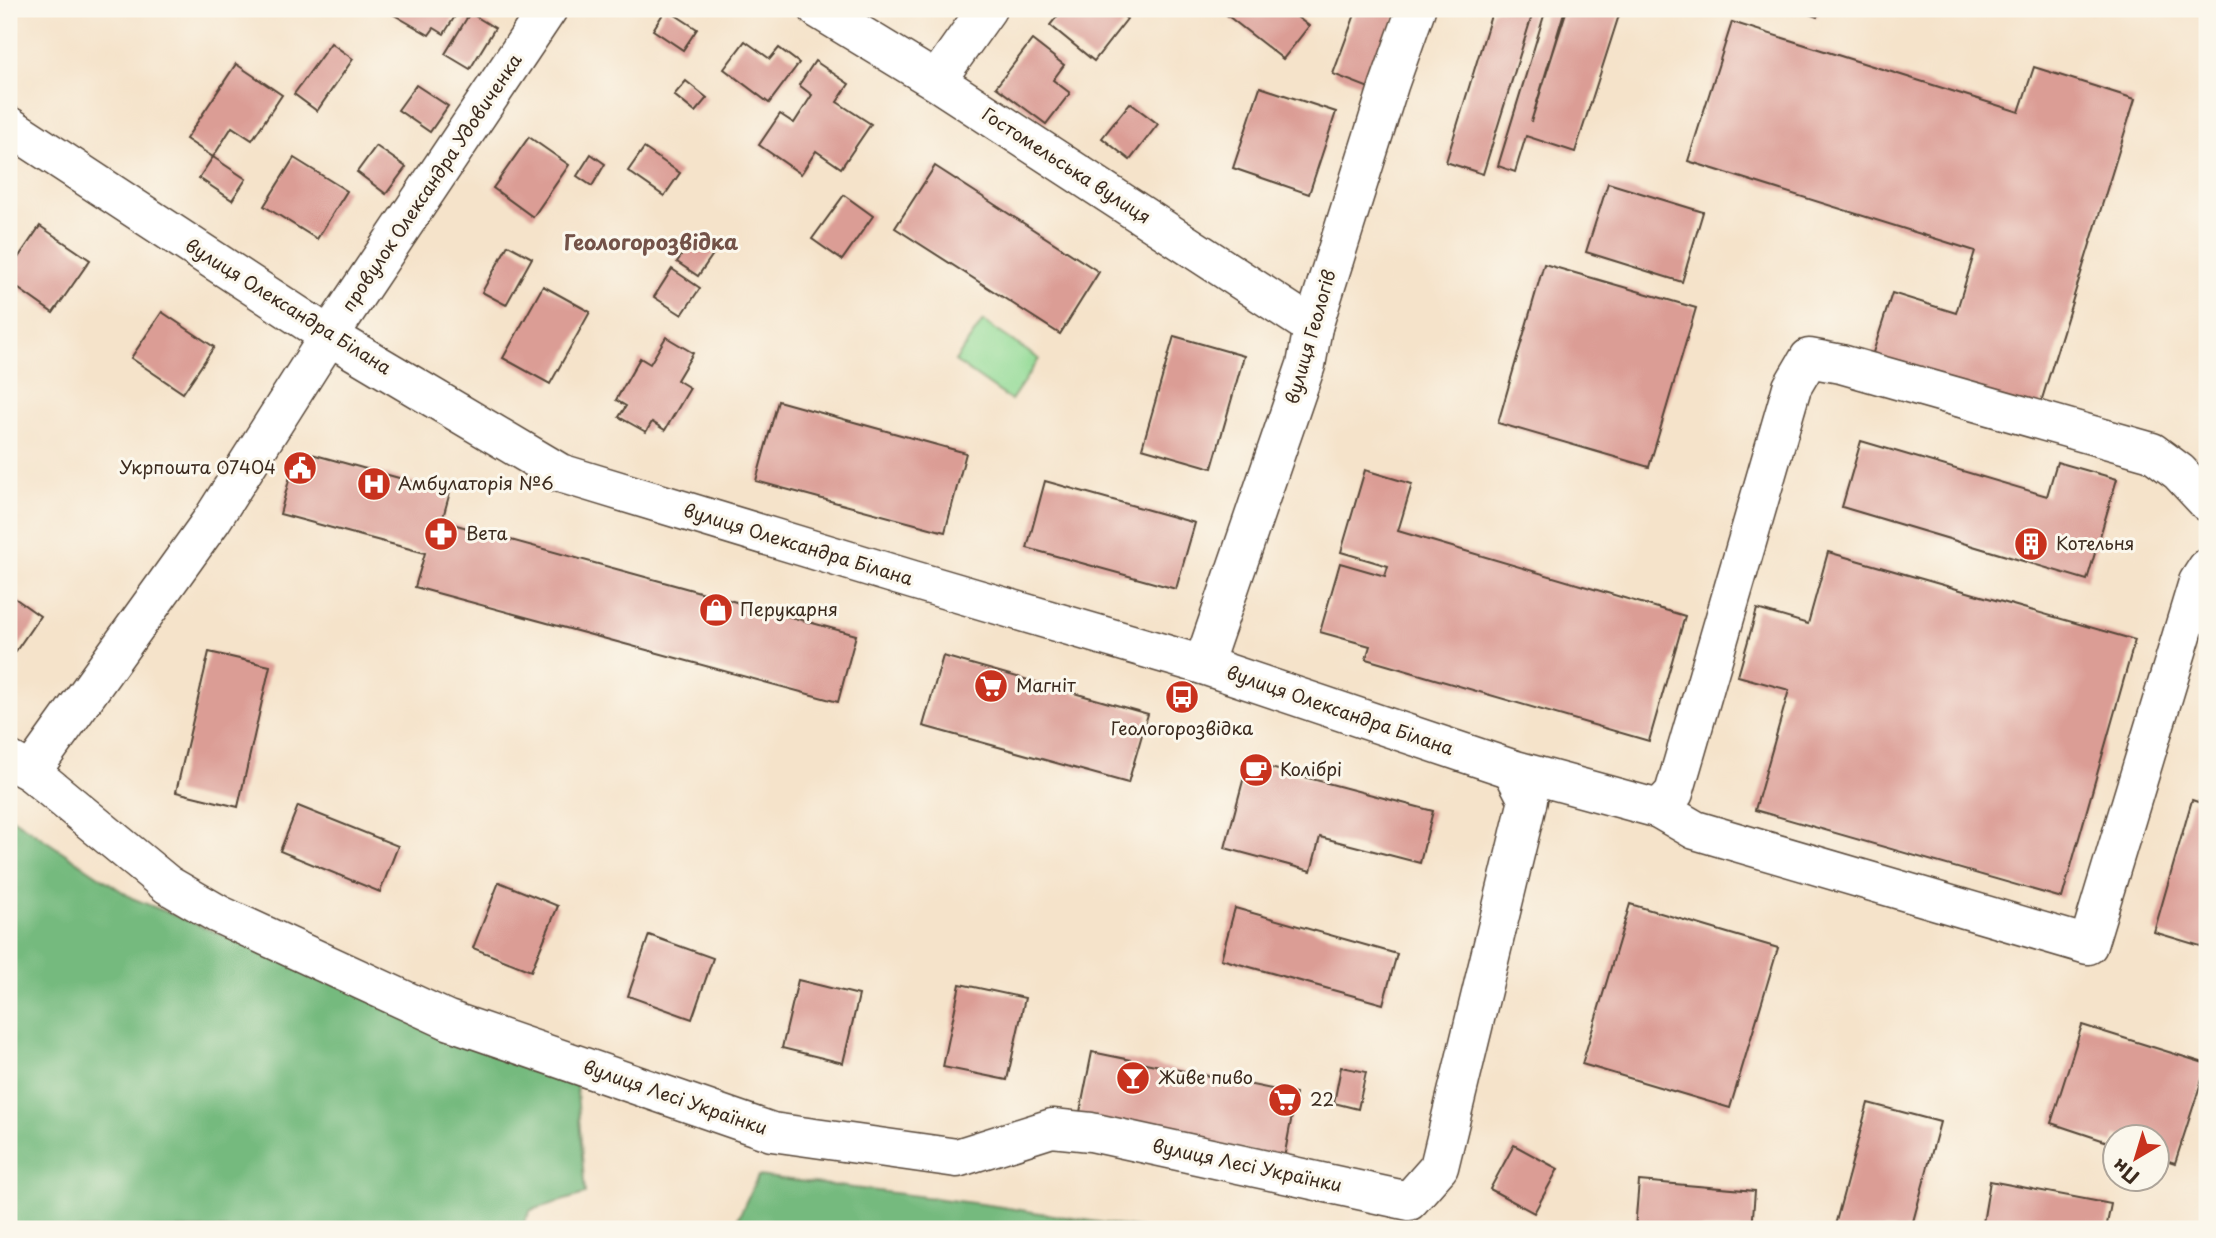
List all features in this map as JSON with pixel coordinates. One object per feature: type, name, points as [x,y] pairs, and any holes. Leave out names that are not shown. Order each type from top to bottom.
[{"type":"street","name":"провулок Олександра Удовиченка","points":[[20,766],[212,520],[329,336],[548,9]]},
{"type":"street","name":"Гостомельська вулиця","points":[[818,9],[936,81],[1313,327]]},
{"type":"street","points":[[936,81],[987,9]]},
{"type":"street","name":"вулиця Геологів","points":[[1203,665],[1306,365],[1313,327],[1385,95],[1416,9]]},
{"type":"street","name":"вулиця Олександра Білана","points":[[9,126],[329,336],[560,473],[1203,665],[1513,769],[1659,809],[1695,830],[2088,945],[2198,582],[2207,568]]},
{"type":"street","points":[[1659,809],[1674,793],[1791,387],[1809,358],[1841,364],[2152,452],[2179,472],[2207,502]]},
{"type":"street","name":"вулиця Лесі Українки","points":[[20,766],[168,885],[218,914],[448,1020],[772,1132],[957,1158],[1052,1128],[1091,1132],[1409,1202],[1439,1167],[1528,800],[1513,769]]},
{"type":"green space","points":[[983,321],[1039,359],[1011,400],[955,361]]},
{"type":"green space","points":[[9,816],[132,898],[576,1079],[585,1194],[531,1210],[520,1229],[9,1229]]},
{"type":"green space","points":[[758,1176],[989,1205],[1142,1229],[733,1229]]},
{"type":"building","points":[[391,9],[449,9],[457,13],[444,34],[434,28],[429,35],[389,12]]},
{"type":"building","points":[[666,9],[697,29],[683,50],[653,30]]},
{"type":"building","points":[[1063,9],[1115,9],[1127,19],[1094,61],[1050,25]]},
{"type":"building","points":[[1219,9],[1286,9],[1309,26],[1283,59]]},
{"type":"building","points":[[1357,9],[1399,9],[1369,88],[1333,74]]},
{"type":"building","points":[[1493,9],[1534,9],[1483,174],[1446,162]]},
{"type":"building","points":[[1546,9],[1565,9],[1531,122],[1567,9],[1621,9],[1575,152],[1526,136],[1515,172],[1498,166]]},
{"type":"building","points":[[1796,9],[1820,9],[1817,17]]},
{"type":"building","points":[[470,13],[495,28],[470,69],[445,54]]},
{"type":"building","points":[[1732,22],[2019,112],[2034,67],[2135,99],[2037,415],[1870,362],[1892,293],[1956,313],[1975,251],[1688,161]]},
{"type":"building","points":[[1032,40],[1064,65],[1053,80],[1070,93],[1046,124],[996,87]]},
{"type":"building","points":[[745,41],[770,59],[779,48],[799,63],[769,103],[724,69]]},
{"type":"building","points":[[331,43],[353,59],[317,111],[294,94]]},
{"type":"building","points":[[815,61],[849,84],[837,102],[871,124],[841,168],[816,151],[801,174],[759,145],[780,114],[794,123],[812,95],[799,85]]},
{"type":"building","points":[[236,64],[282,95],[252,140],[232,127],[213,157],[186,139]]},
{"type":"building","points":[[686,81],[707,98],[695,112],[674,95]]},
{"type":"building","points":[[416,85],[448,106],[430,132],[398,110]]},
{"type":"building","points":[[1260,87],[1336,112],[1309,194],[1233,168]]},
{"type":"building","points":[[1130,103],[1158,124],[1130,160],[1102,138]]},
{"type":"building","points":[[529,137],[569,165],[533,217],[493,188]]},
{"type":"building","points":[[376,146],[406,167],[386,194],[357,172]]},
{"type":"building","points":[[644,148],[680,173],[664,196],[628,171]]},
{"type":"building","points":[[591,154],[605,164],[592,186],[577,176]]},
{"type":"building","points":[[213,157],[246,179],[232,200],[199,178]]},
{"type":"building","points":[[294,158],[347,191],[317,239],[264,206]]},
{"type":"building","points":[[935,166],[1099,272],[1060,334],[895,228]]},
{"type":"building","points":[[1608,183],[1703,212],[1682,282],[1586,252]]},
{"type":"building","points":[[844,195],[873,216],[842,260],[812,239]]},
{"type":"building","points":[[40,226],[90,260],[53,313],[9,282],[9,271]]},
{"type":"building","points":[[694,236],[716,250],[698,276],[677,262]]},
{"type":"building","points":[[508,245],[532,258],[506,305],[482,292]]},
{"type":"building","points":[[1544,264],[1696,308],[1649,467],[1498,423]]},
{"type":"building","points":[[672,269],[700,288],[682,315],[654,297]]},
{"type":"building","points":[[543,286],[590,312],[550,384],[503,358]]},
{"type":"building","points":[[162,312],[214,347],[183,393],[131,358]]},
{"type":"building","points":[[1174,336],[1244,356],[1212,468],[1142,448]]},
{"type":"building","points":[[666,337],[693,353],[677,380],[690,388],[665,430],[652,422],[646,432],[619,417],[626,406],[616,400],[640,358],[650,364]]},
{"type":"building","points":[[778,401],[966,453],[945,532],[756,481]]},
{"type":"building","name":"Котельня","points":[[1861,441],[2047,496],[2057,462],[2117,479],[2087,580],[1842,507]]},
{"type":"building","points":[[297,450],[450,492],[442,521],[856,635],[838,702],[415,587],[425,553],[280,514]]},
{"type":"building","points":[[1365,470],[1412,484],[1398,531],[1685,616],[1649,741],[1366,659],[1370,646],[1320,632],[1340,563],[1385,576],[1388,566],[1341,552]]},
{"type":"building","points":[[1045,481],[1195,523],[1176,589],[1027,548]]},
{"type":"building","points":[[1828,552],[2135,640],[2062,898],[1755,810],[1789,690],[1738,676],[1757,609],[1808,624]]},
{"type":"building","points":[[9,594],[40,616],[9,661]]},
{"type":"building","points":[[209,652],[270,666],[238,807],[176,792]]},
{"type":"building","points":[[943,656],[1148,714],[1128,783],[923,726]]},
{"type":"building","points":[[1248,762],[1433,811],[1420,863],[1320,837],[1311,871],[1225,848]]},
{"type":"building","points":[[2192,800],[2207,805],[2207,948],[2154,932]]},
{"type":"building","points":[[298,806],[398,846],[380,892],[280,851]]},
{"type":"building","points":[[499,882],[558,906],[531,971],[473,948]]},
{"type":"building","points":[[1630,904],[1778,948],[1730,1108],[1582,1064]]},
{"type":"building","points":[[1235,908],[1397,954],[1383,1004],[1221,959]]},
{"type":"building","points":[[649,935],[713,958],[692,1019],[628,996]]},
{"type":"building","points":[[798,980],[859,995],[843,1063],[782,1048]]},
{"type":"building","points":[[960,984],[1025,998],[1007,1080],[943,1067]]},
{"type":"building","points":[[2082,1025],[2207,1064],[2175,1163],[2170,1161],[2170,1122],[2100,1122],[2100,1139],[2051,1123]]},
{"type":"building","points":[[1092,1052],[1296,1094],[1284,1158],[1079,1117]]},
{"type":"building","points":[[1341,1067],[1366,1072],[1358,1109],[1334,1103]]},
{"type":"building","points":[[1868,1103],[1940,1122],[1911,1229],[1834,1229]]},
{"type":"building","points":[[1514,1145],[1558,1169],[1534,1213],[1490,1189]]},
{"type":"building","points":[[1639,1181],[1755,1191],[1752,1229],[1635,1229]]},
{"type":"building","points":[[1990,1181],[2111,1204],[2106,1229],[1982,1229]]},
{"type":"place","name":"Укрпошта 07404","points":[[300,468]]},
{"type":"place","name":"Амбулаторія №6","points":[[374,484]]},
{"type":"place","name":"Вета","points":[[441,534]]},
{"type":"place","name":"Котельня","points":[[2031,544]]},
{"type":"place","name":"Перукарня","points":[[716,610]]},
{"type":"place","name":"Магніт","points":[[991,686]]},
{"type":"place","name":"Геологорозвідка","points":[[1182,697]]},
{"type":"place","name":"Колібрі","points":[[1256,770]]},
{"type":"place","name":"Живе пиво","points":[[1133,1078]]},
{"type":"place","name":"22","points":[[1285,1100]]},
{"type":"district","name":"Геологорозвідка","points":[[651,243]]}]
